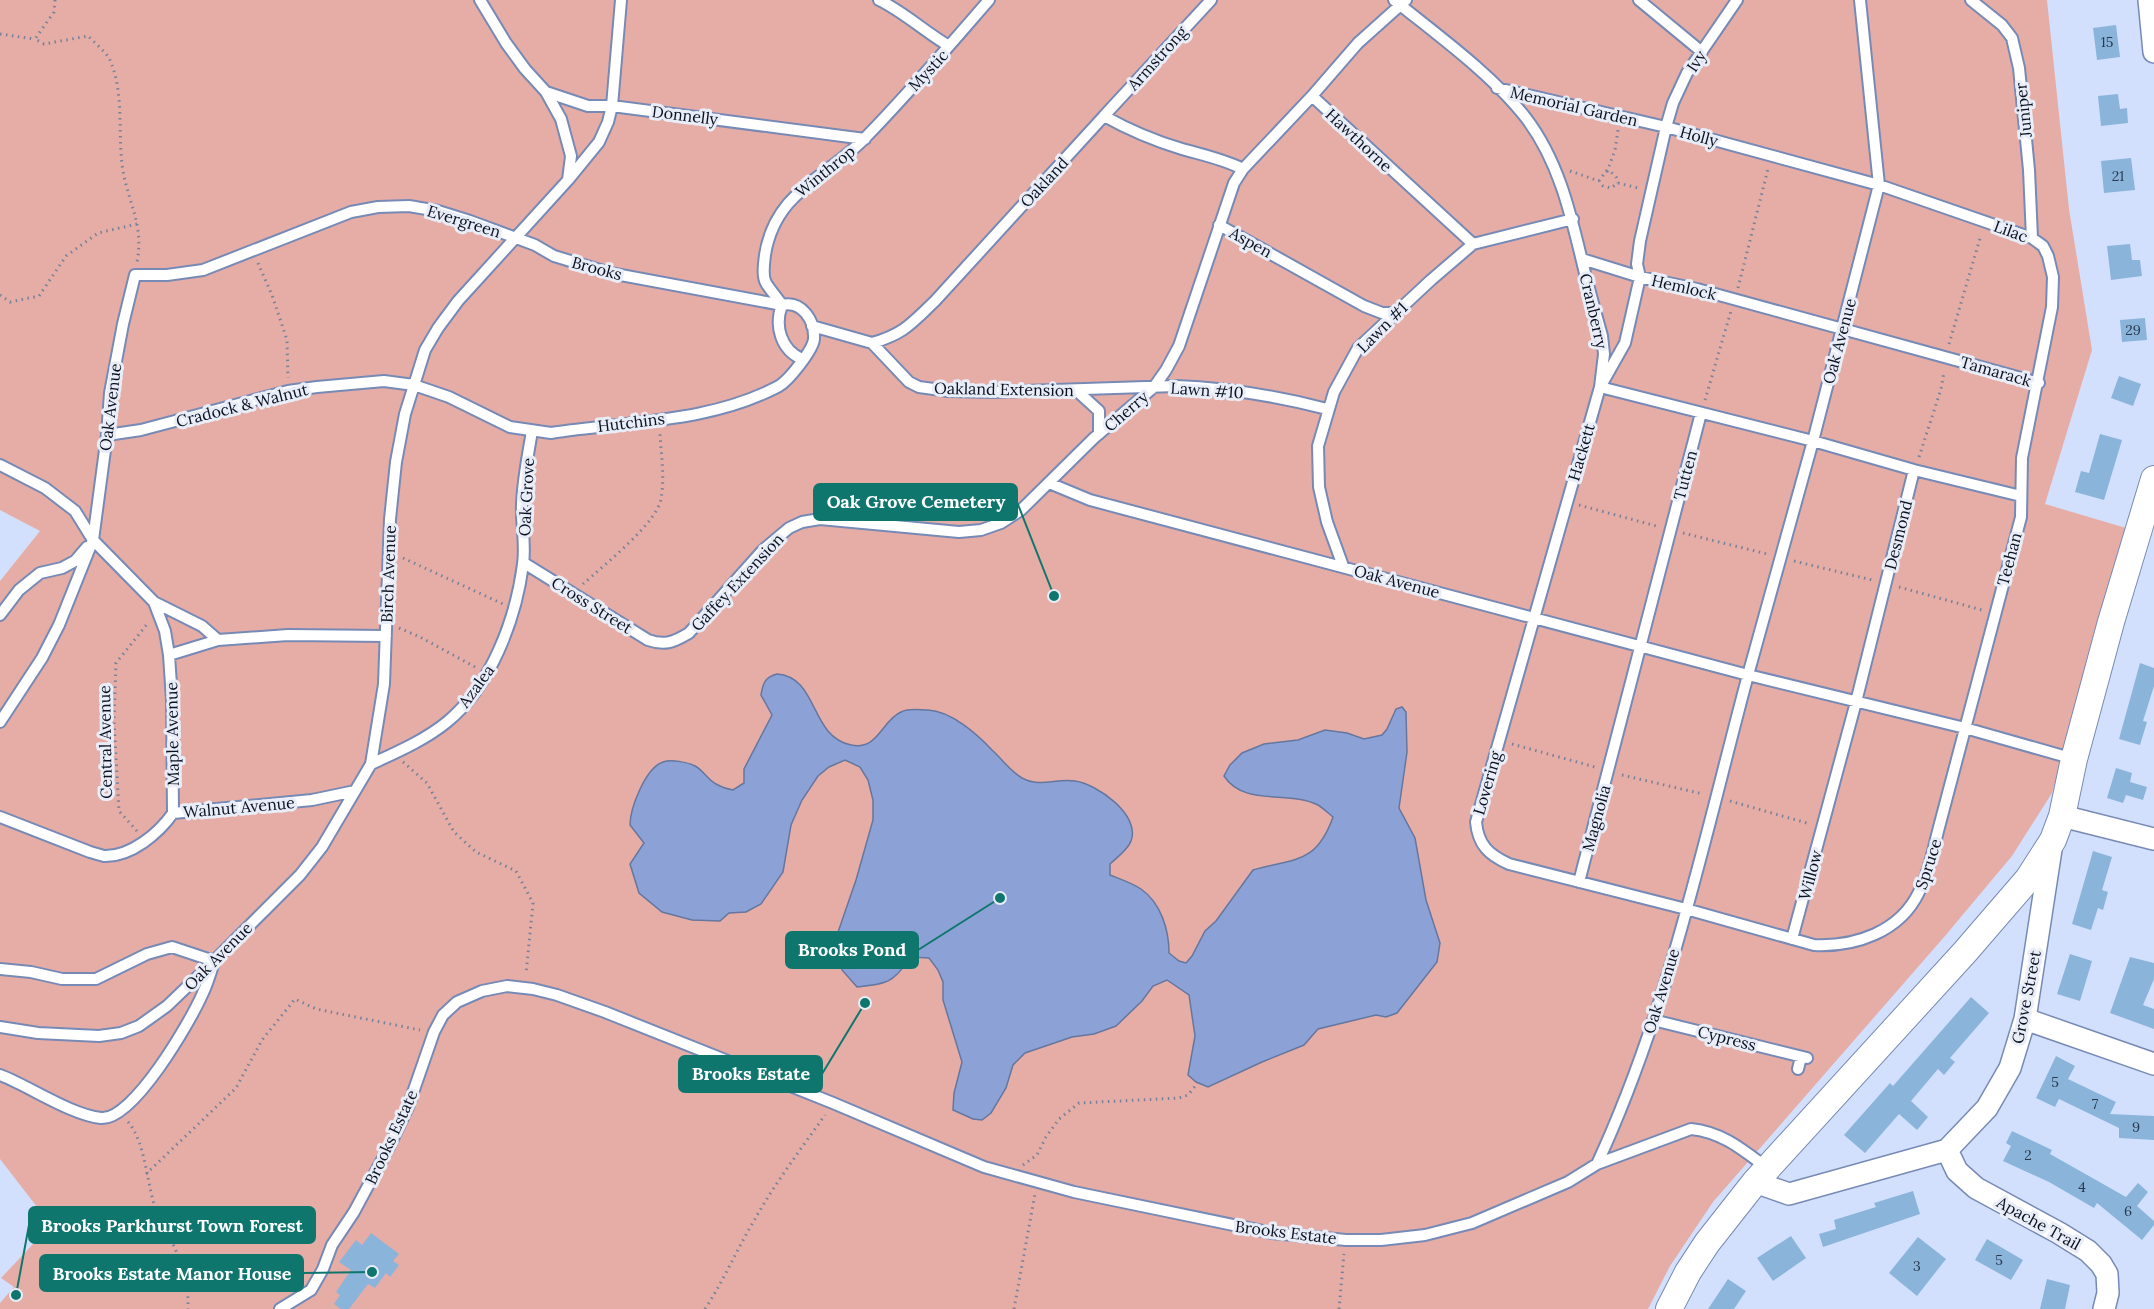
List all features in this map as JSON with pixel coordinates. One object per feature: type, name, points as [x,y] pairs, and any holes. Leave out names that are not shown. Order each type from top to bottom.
[{"type":"street","points":[[2149,0],[2154,52]]},
{"type":"street","name":"Grove Street","points":[[1947,1150],[1987,1108],[2010,1068],[2025,1018],[2053,840],[2062,816],[2074,759],[2111,622],[2154,479]]},
{"type":"street","points":[[2062,816],[2154,839]]},
{"type":"street","name":"Grove Street","points":[[1669,1309],[1688,1272],[1707,1243],[1761,1175],[1965,952],[2028,879],[2053,840]]},
{"type":"street","points":[[2025,1018],[2154,1064]]},
{"type":"street","points":[[1761,1175],[1789,1194],[1947,1150]]},
{"type":"street","name":"Apache Trail","points":[[1947,1150],[1957,1171],[1976,1188],[2059,1233],[2088,1251],[2101,1263],[2107,1274],[2108,1293],[2104,1309]]},
{"type":"lane","points":[[480,0],[525,69],[546,92],[561,119],[571,156],[568,180]]},
{"type":"lane","points":[[515,237],[568,180],[599,142],[608,122],[612,106],[621,0]]},
{"type":"lane","points":[[879,0],[909,17],[932,36],[949,46]]},
{"type":"lane","name":"Mystic","points":[[865,139],[989,0]]},
{"type":"lane","name":"Armstrong","points":[[1104,116],[1210,0]]},
{"type":"lane","points":[[1639,0],[1702,52]]},
{"type":"lane","name":"Ivy","points":[[1666,127],[1673,103],[1687,73],[1737,0]]},
{"type":"lane","name":"Oak Avenue","points":[[1597,1164],[1622,1110],[1653,1020],[1686,909],[1813,441],[1879,185],[1860,0]]},
{"type":"lane","name":"Juniper","points":[[1971,0],[2002,25],[2012,38],[2019,68],[2028,158],[2032,238]]},
{"type":"lane","points":[[1400,2],[1497,88]]},
{"type":"lane","name":"Hawthorne","points":[[1400,2],[1358,44],[1312,96],[1473,244]]},
{"type":"lane","name":"Memorial Garden","points":[[1497,88],[1666,127]]},
{"type":"lane","name":"Memorial Garden","points":[[1497,88],[1527,119],[1544,147],[1573,219],[1582,259]]},
{"type":"lane","name":"Donnelly","points":[[546,92],[573,103],[588,106],[612,106],[865,139]]},
{"type":"lane","name":"Aspen","points":[[1312,96],[1243,169],[1234,183],[1219,225],[1365,306],[1382,313],[1394,313]]},
{"type":"lane","points":[[1104,116],[1130,130],[1180,148],[1225,160],[1243,169]]},
{"type":"lane","name":"Oakland","points":[[872,343],[892,337],[907,329],[1104,116]]},
{"type":"lane","name":"Holly","points":[[1640,277],[1637,264],[1666,127],[1879,185]]},
{"type":"lane","name":"Winthrop","points":[[782,305],[765,282],[764,263],[767,246],[778,219],[797,193],[865,139]]},
{"type":"lane","name":"Lilac","points":[[1879,185],[2032,238],[2043,246],[2053,277],[2052,307],[2038,383]]},
{"type":"lane","name":"Evergreen","points":[[135,275],[167,275],[203,270],[252,249],[351,213],[378,207],[409,206],[438,211],[515,237],[438,328],[425,350],[414,385]]},
{"type":"lane","name":"Lawn #1","points":[[1343,566],[1327,522],[1319,487],[1318,446],[1334,392],[1358,348],[1394,313],[1473,244],[1573,219]]},
{"type":"lane","name":"Lawn #10","points":[[1154,387],[1179,346],[1219,225]]},
{"type":"lane","name":"Brooks","points":[[515,237],[554,256],[610,273],[782,305]]},
{"type":"lane","name":"Cranberry","points":[[1582,259],[1640,277]]},
{"type":"lane","name":"Cranberry","points":[[1582,259],[1603,345],[1600,387]]},
{"type":"lane","name":"Oak Avenue","points":[[0,722],[25,687],[51,641],[93,540],[107,435],[110,393],[135,275]]},
{"type":"lane","name":"Hemlock","points":[[1600,387],[1624,343],[1640,277],[1843,328]]},
{"type":"lane","points":[[802,359],[795,356],[783,344],[778,314],[782,305],[789,303],[802,308],[812,326],[872,343]]},
{"type":"lane","name":"Hutchins","points":[[414,385],[449,397],[510,427],[532,431],[551,432],[658,419],[721,409],[756,397],[782,384],[797,369],[809,351],[814,340],[812,326]]},
{"type":"lane","name":"Tamarack","points":[[1843,328],[2038,383],[2022,458],[2020,496]]},
{"type":"lane","name":"Oakland Extension","points":[[872,343],[909,382],[919,387],[948,391],[993,392],[1154,387]]},
{"type":"lane","name":"Cradock & Walnut","points":[[107,435],[141,430],[288,392],[317,387],[384,381],[414,385]]},
{"type":"lane","name":"Birch Avenue","points":[[371,764],[384,684],[388,551],[396,462],[405,414],[414,385]]},
{"type":"lane","name":"Lawn #10","points":[[1154,387],[1188,386],[1241,391],[1285,398],[1328,409]]},
{"type":"lane","name":"Cherry","points":[[1049,483],[1099,434],[1154,387]]},
{"type":"lane","points":[[1600,387],[2020,496]]},
{"type":"lane","name":"Hackett","points":[[1533,618],[1600,387]]},
{"type":"lane","name":"Cherry","points":[[1076,390],[1099,411],[1099,434]]},
{"type":"lane","name":"Tutten","points":[[1640,648],[1701,413]]},
{"type":"lane","name":"Oak Grove","points":[[524,563],[522,505],[532,431]]},
{"type":"lane","points":[[0,465],[45,488],[75,511],[93,540],[156,606],[202,626],[218,640]]},
{"type":"lane","name":"Desmond","points":[[1856,702],[1914,470]]},
{"type":"lane","name":"Oak Avenue","points":[[1049,483],[1090,500],[1343,566],[1640,648],[1965,728],[2074,759]]},
{"type":"lane","name":"Gaffey Extension","points":[[661,644],[675,642],[689,633],[763,550],[797,524],[820,519],[959,532],[981,530],[1000,523],[1021,510],[1049,483]]},
{"type":"lane","name":"Teehan","points":[[1965,728],[2020,517],[2020,496]]},
{"type":"lane","points":[[0,615],[19,590],[40,573],[62,568],[75,561],[93,540]]},
{"type":"lane","name":"Cross Street","points":[[524,563],[648,640],[661,644]]},
{"type":"lane","name":"Azalea","points":[[371,764],[414,743],[447,723],[470,700],[498,654],[524,563]]},
{"type":"lane","name":"Maple Avenue","points":[[156,606],[170,656],[173,813]]},
{"type":"lane","name":"Lovering","points":[[1533,618],[1476,822],[1477,836],[1484,848],[1496,858],[1509,864],[1579,882]]},
{"type":"lane","points":[[170,656],[218,640],[288,635],[386,636]]},
{"type":"lane","name":"Magnolia","points":[[1579,882],[1640,648]]},
{"type":"lane","name":"Willow","points":[[1792,939],[1856,702]]},
{"type":"lane","name":"Spruce","points":[[1792,939],[1814,945],[1835,946],[1861,941],[1887,928],[1907,911],[1919,894],[1926,875],[1965,728]]},
{"type":"lane","name":"Oak Avenue","points":[[0,1027],[99,1036],[122,1033],[139,1026],[167,1006],[214,962],[300,874],[322,847],[371,764]]},
{"type":"lane","name":"Walnut Avenue","points":[[0,817],[105,856],[120,853],[143,842],[164,825],[173,813],[312,800],[355,791]]},
{"type":"lane","points":[[1579,882],[1792,939]]},
{"type":"lane","points":[[0,969],[31,972],[62,979],[96,980],[147,954],[172,947],[214,962],[203,993],[185,1027],[155,1073],[136,1097],[117,1114],[102,1119],[72,1109],[0,1075]]},
{"type":"lane","name":"Brooks Estate","points":[[280,1309],[311,1290],[323,1269],[332,1245],[354,1212],[404,1117],[434,1032],[443,1015],[457,1002],[482,991],[507,986],[524,987],[557,995],[595,1009],[833,1103],[942,1150],[1007,1174],[1195,1219],[1272,1233],[1346,1240],[1381,1240],[1425,1235],[1472,1223],[1568,1182],[1597,1164],[1691,1129],[1724,1137],[1761,1175]]},
{"type":"lane","name":"Cypress","points":[[1653,1020],[1804,1057],[1798,1069]]},
{"type":"path","points":[[35,39],[54,12],[55,0]]},
{"type":"path","points":[[0,34],[35,39],[44,44],[88,36],[110,59],[120,96],[123,172],[141,244],[135,275]]},
{"type":"path","points":[[1599,181],[1607,172],[1615,150],[1620,116]]},
{"type":"path","points":[[1701,413],[1759,209],[1771,156]]},
{"type":"path","points":[[1554,168],[1575,172],[1611,188],[1617,183]]},
{"type":"path","points":[[1607,172],[1611,172],[1616,177],[1617,183]]},
{"type":"path","points":[[1617,183],[1651,192]]},
{"type":"path","points":[[1914,470],[1941,389],[1946,357],[1984,222]]},
{"type":"path","points":[[0,294],[10,302],[39,296],[66,256],[98,233],[137,224]]},
{"type":"path","points":[[252,249],[272,296],[286,340],[288,392]]},
{"type":"path","points":[[573,594],[644,528],[661,501],[663,473],[658,419]]},
{"type":"path","points":[[1567,502],[1995,613]]},
{"type":"path","points":[[388,551],[513,608]]},
{"type":"path","name":"Central Avenue","points":[[150,837],[136,830],[119,812],[116,787],[115,692],[116,663],[145,628],[156,606]]},
{"type":"path","points":[[386,623],[420,637],[487,674]]},
{"type":"path","points":[[1499,740],[1822,828]]},
{"type":"path","points":[[392,754],[427,783],[454,832],[476,852],[516,871],[533,903],[524,987]]},
{"type":"path","points":[[146,1174],[236,1088],[262,1040],[295,999],[316,1009],[434,1032]]},
{"type":"path","points":[[1007,1174],[1037,1155],[1059,1119],[1079,1103],[1179,1098],[1188,1095],[1196,1085]]},
{"type":"path","points":[[705,1309],[721,1285],[755,1219],[833,1103]]},
{"type":"path","points":[[117,1114],[136,1131],[158,1216],[178,1255],[188,1291],[188,1309]]},
{"type":"path","points":[[1014,1309],[1037,1183]]},
{"type":"path","points":[[1338,1309],[1346,1240]]},
{"type":"shaded area","points":[[0,0],[2047,0],[2069,209],[2092,350],[2045,504],[2126,528],[2052,793],[2012,856],[1713,1202],[1670,1266],[1648,1309],[0,1309],[0,1303],[14,1287],[1,1278],[51,1225],[0,1159],[0,581],[40,531],[0,510]]},
{"type":"water","points":[[777,674],[791,678],[800,685],[828,731],[837,739],[851,745],[868,744],[889,721],[904,711],[937,711],[946,714],[971,731],[1022,778],[1042,783],[1075,781],[1105,794],[1123,811],[1130,821],[1132,831],[1131,841],[1127,848],[1110,864],[1110,875],[1134,885],[1148,895],[1159,909],[1165,926],[1169,953],[1179,961],[1186,963],[1205,931],[1216,921],[1253,870],[1292,861],[1311,852],[1326,833],[1333,817],[1318,805],[1306,801],[1243,792],[1233,786],[1224,776],[1230,765],[1242,753],[1264,744],[1298,740],[1325,730],[1347,733],[1364,739],[1382,735],[1396,709],[1402,707],[1406,712],[1407,752],[1399,808],[1415,838],[1426,900],[1440,943],[1437,962],[1397,1013],[1386,1017],[1376,1015],[1318,1029],[1304,1045],[1208,1087],[1196,1082],[1188,1075],[1195,1036],[1189,995],[1167,980],[1153,986],[1142,1001],[1116,1026],[1094,1034],[1072,1037],[1025,1053],[1013,1065],[1006,1088],[991,1113],[982,1120],[973,1119],[953,1110],[954,1093],[962,1062],[943,1000],[943,982],[929,958],[912,957],[894,977],[884,983],[869,986],[857,987],[842,970],[837,935],[873,820],[873,800],[868,780],[860,767],[845,760],[829,767],[818,776],[802,800],[791,825],[783,872],[761,904],[746,912],[729,913],[720,921],[692,920],[662,912],[639,893],[630,864],[644,843],[630,825],[636,800],[650,772],[663,762],[675,761],[695,766],[713,782],[724,788],[733,790],[744,783],[744,769],[772,715],[761,695],[763,687],[767,679]]},
{"type":"building","points":[[2116,25],[2120,57],[2097,60],[2093,28]]},
{"type":"building","points":[[2118,94],[2120,109],[2127,108],[2128,123],[2101,126],[2098,96]]},
{"type":"building","points":[[2131,158],[2135,190],[2104,193],[2101,161]]},
{"type":"building","points":[[2130,244],[2132,260],[2140,260],[2142,276],[2111,280],[2107,246]]},
{"type":"building","points":[[2145,318],[2147,340],[2122,342],[2120,320]]},
{"type":"building","points":[[2119,376],[2141,384],[2133,406],[2111,398]]},
{"type":"building","points":[[2100,434],[2122,440],[2104,500],[2075,492],[2081,471],[2089,473]]},
{"type":"building","points":[[2140,663],[2154,668],[2154,686],[2143,721],[2147,722],[2140,745],[2119,739]]},
{"type":"building","points":[[2116,768],[2132,773],[2130,782],[2147,787],[2143,800],[2126,795],[2123,803],[2107,798]]},
{"type":"building","points":[[2093,851],[2112,857],[2102,890],[2108,892],[2103,910],[2098,908],[2091,930],[2072,924]]},
{"type":"building","points":[[2070,954],[2092,961],[2080,1001],[2057,994]]},
{"type":"building","points":[[2130,957],[2154,963],[2154,979],[2143,1005],[2154,1009],[2154,1029],[2110,1013]]},
{"type":"building","points":[[1971,997],[1989,1013],[1950,1058],[1955,1062],[1944,1075],[1938,1069],[1911,1101],[1928,1117],[1917,1130],[1899,1114],[1865,1153],[1844,1135],[1890,1083],[1893,1086]]},
{"type":"building","points":[[2056,1056],[2075,1066],[2068,1079],[2116,1102],[2110,1114],[2154,1116],[2154,1140],[2119,1138],[2119,1128],[2059,1099],[2055,1107],[2036,1098]]},
{"type":"building","points":[[2012,1131],[2052,1150],[2050,1154],[2126,1197],[2138,1183],[2148,1192],[2137,1206],[2154,1221],[2154,1225],[2142,1240],[2097,1203],[2094,1208],[2049,1182],[2003,1161],[2011,1146],[2006,1143]]},
{"type":"building","points":[[1913,1191],[1920,1214],[1823,1247],[1819,1234],[1836,1229],[1834,1220],[1876,1207],[1874,1203]]},
{"type":"building","points":[[371,1233],[399,1254],[393,1261],[399,1265],[390,1277],[386,1273],[375,1288],[368,1284],[349,1309],[341,1309],[334,1304],[340,1295],[336,1292],[351,1270],[339,1262],[356,1240],[362,1245]]},
{"type":"building","points":[[1791,1236],[1806,1258],[1773,1281],[1757,1258]]},
{"type":"building","points":[[1918,1237],[1946,1259],[1917,1296],[1889,1273]]},
{"type":"building","points":[[1987,1239],[2023,1260],[2011,1280],[1975,1260]]},
{"type":"building","points":[[1728,1279],[1746,1291],[1734,1309],[1708,1309]]},
{"type":"building","points":[[2047,1279],[2070,1285],[2065,1309],[2040,1309]]},
{"type":"place","name":"Oak Grove Cemetery","points":[[1054,596]]},
{"type":"place","name":"Brooks Pond","points":[[1000,898]]},
{"type":"place","name":"Brooks Estate","points":[[865,1003]]},
{"type":"place","name":"Brooks Estate Manor House","points":[[372,1272]]},
{"type":"place","name":"Brooks Parkhurst Town Forest","points":[[16,1295]]}]
